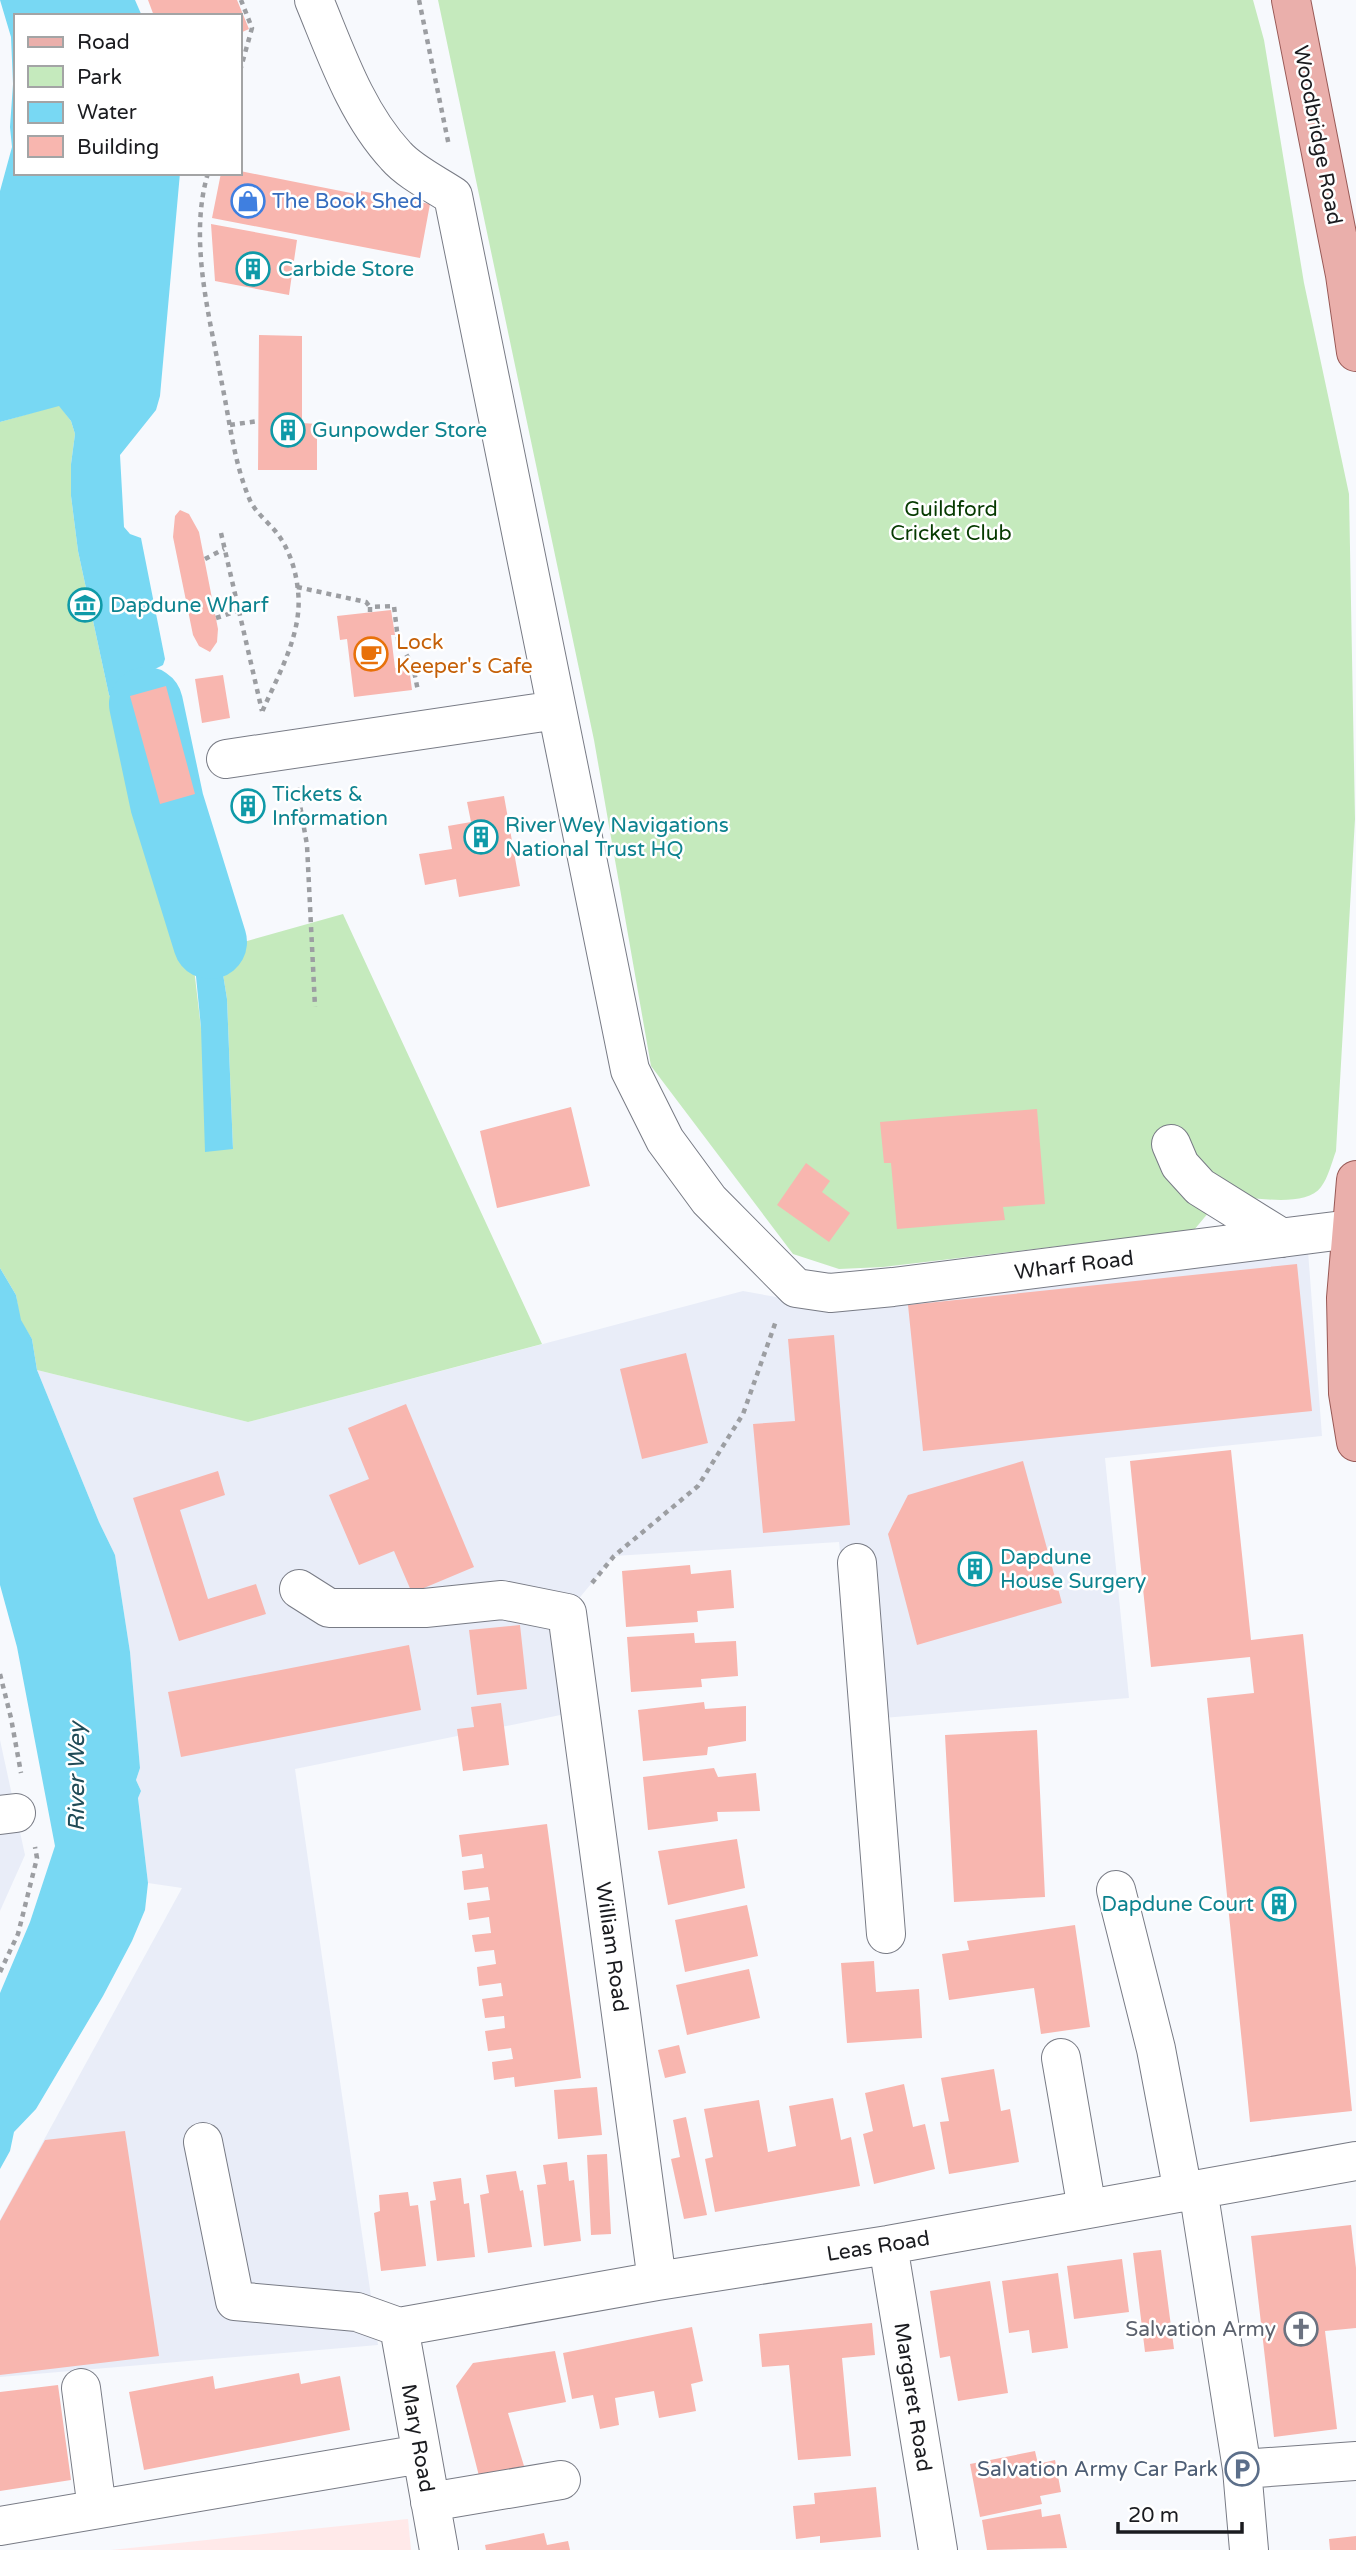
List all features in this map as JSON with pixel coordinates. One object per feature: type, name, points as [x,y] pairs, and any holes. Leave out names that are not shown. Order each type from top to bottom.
[{"type":"main road","name":"Woodbridge Road","points":[[1291,0],[1350,274],[1356,352]]},
{"type":"main road","points":[[1356,1180],[1346,1298],[1348,1393],[1356,1442]]},
{"type":"street","points":[[314,0],[344,73],[373,127],[397,158],[453,195],[630,1070],[665,1140],[709,1200],[796,1288]]},
{"type":"street","points":[[226,759],[557,710]]},
{"type":"street","points":[[1171,1144],[1180,1166],[1200,1187],[1282,1238]]},
{"type":"street","name":"Wharf Road","points":[[796,1288],[830,1293],[893,1287],[1351,1230]]},
{"type":"street","points":[[857,1563],[886,1934]]},
{"type":"street","points":[[299,1589],[329,1608],[425,1608],[502,1600],[567,1613]]},
{"type":"street","name":"William Road","points":[[567,1613],[657,2281]]},
{"type":"street","points":[[1116,1890],[1191,2190],[1242,2469],[1249,2550]]},
{"type":"street","points":[[1060,2058],[1087,2209]]},
{"type":"street","points":[[203,2142],[235,2301],[357,2312],[399,2327]]},
{"type":"street","name":"Leas Road","points":[[399,2327],[657,2281],[888,2245],[1356,2161]]},
{"type":"street","name":"Margaret Road","points":[[888,2245],[939,2550]]},
{"type":"street","name":"Mary Road","points":[[399,2327],[439,2550]]},
{"type":"street","points":[[81,2388],[97,2509]]},
{"type":"street","points":[[0,2526],[421,2454]]},
{"type":"street","points":[[1242,2469],[1356,2460]]},
{"type":"street","points":[[430,2502],[561,2480]]},
{"type":"path","points":[[241,0],[252,27],[242,64]]},
{"type":"path","points":[[419,0],[448,135],[453,195]]},
{"type":"path","points":[[208,175],[202,212],[201,271],[237,465],[251,503],[278,534],[294,565],[298,587],[297,620],[288,654],[262,713],[220,533]]},
{"type":"path","points":[[230,425],[258,421]]},
{"type":"path","points":[[205,559],[224,549]]},
{"type":"path","points":[[298,587],[366,602],[370,610],[394,606],[398,640],[413,666],[424,730]]},
{"type":"path","points":[[216,618],[238,611]]},
{"type":"path","points":[[290,750],[307,845],[315,1007]]},
{"type":"path","points":[[567,1613],[614,1556],[698,1486],[743,1414],[777,1318],[796,1288]]},
{"type":"shaded area","points":[[1308,1251],[1322,1436],[1105,1458],[1129,1698],[858,1720],[839,1542],[614,1556],[567,1613],[580,1711],[295,1769],[378,2345],[0,2377],[0,2220],[182,1888],[148,1883],[138,1797],[141,1791],[136,1780],[140,1768],[130,1652],[115,1555],[37,1370],[248,1422],[743,1291],[814,1304]]},
{"type":"shaded area","points":[[0,1740],[25,1855],[0,1911]]},
{"type":"shaded area","points":[[408,2519],[411,2550],[111,2550]]},
{"type":"green space","name":"Guildford Cricket Club","points":[[438,0],[1253,0],[1264,40],[1304,283],[1349,494],[1355,819],[1336,1151],[1326,1179],[1313,1194],[1290,1200],[1276,1200],[1224,1194],[1194,1230],[883,1267],[839,1269],[793,1254],[651,1066],[594,740]]},
{"type":"green space","points":[[59,405],[71,421],[75,434],[71,496],[78,551],[109,695],[114,703],[147,695],[191,843],[161,850],[177,909],[191,943],[201,1028],[233,1149],[227,999],[219,949],[343,914],[542,1344],[248,1422],[37,1370],[32,1339],[20,1320],[16,1295],[0,1268],[0,422]]},
{"type":"water","points":[[0,0],[135,0],[141,14],[14,14],[14,175],[180,175],[160,396],[156,410],[120,455],[124,527],[130,534],[141,538],[165,659],[163,665],[151,671],[146,688],[147,695],[116,703],[109,695],[78,551],[71,496],[75,434],[71,421],[59,406],[0,422],[0,191],[12,147],[11,37]]},
{"type":"water","points":[[191,843],[219,949],[227,999],[233,1149],[205,1152],[201,1028],[195,966],[191,943],[177,909],[161,850]]},
{"type":"water","name":"River Wey","points":[[0,1268],[16,1295],[21,1320],[32,1339],[37,1370],[115,1555],[130,1652],[140,1768],[136,1780],[141,1791],[138,1798],[148,1883],[145,1910],[132,1941],[103,1996],[36,2109],[14,2132],[10,2151],[0,2169],[0,1993],[30,1922],[55,1846],[17,1647],[0,1585]]},
{"type":"building","points":[[148,0],[237,0],[249,29],[242,32],[242,14],[153,14]]},
{"type":"building","points":[[242,171],[361,195],[361,191],[430,204],[420,258],[212,218],[221,175],[242,175]]},
{"type":"building","name":"Carbide Store","points":[[211,224],[297,240],[289,295],[215,281]]},
{"type":"building","name":"Gunpowder Store","points":[[259,335],[302,336],[302,423],[317,424],[317,470],[258,470]]},
{"type":"building","points":[[180,510],[189,514],[199,532],[218,629],[217,642],[210,652],[199,646],[193,635],[173,537],[175,516]]},
{"type":"building","name":"Lock Keeper's Cafe","points":[[391,610],[395,635],[391,635],[395,668],[409,667],[412,690],[354,697],[347,639],[340,640],[337,616]]},
{"type":"building","points":[[223,675],[230,718],[202,723],[195,679]]},
{"type":"building","points":[[166,686],[195,794],[160,804],[130,696]]},
{"type":"building","name":"River Wey Navigations National Trust HQ","points":[[504,796],[520,886],[459,897],[456,879],[425,885],[419,854],[452,849],[448,826],[471,822],[467,802]]},
{"type":"building","name":"Tickets & Information","points":[[237,797],[260,797],[259,816],[237,816]]},
{"type":"building","points":[[571,1107],[590,1186],[497,1208],[480,1131]]},
{"type":"building","points":[[1037,1109],[1045,1204],[1003,1207],[1005,1220],[897,1229],[891,1163],[884,1163],[880,1122]]},
{"type":"building","points":[[806,1163],[830,1181],[822,1192],[850,1213],[829,1242],[777,1205]]},
{"type":"building","points":[[1297,1264],[1312,1411],[923,1451],[908,1305]]},
{"type":"building","points":[[834,1335],[850,1525],[763,1533],[753,1424],[795,1421],[788,1339]]},
{"type":"building","points":[[686,1353],[708,1443],[642,1459],[620,1369]]},
{"type":"building","points":[[406,1404],[474,1567],[412,1593],[394,1551],[359,1565],[329,1495],[369,1479],[348,1428]]},
{"type":"building","name":"Dapdune Court","points":[[1231,1450],[1251,1640],[1303,1634],[1352,2111],[1250,2122],[1207,1698],[1254,1693],[1250,1657],[1151,1667],[1130,1461]]},
{"type":"building","name":"Dapdune House Surgery","points":[[1023,1461],[1062,1603],[917,1645],[888,1534],[908,1495]]},
{"type":"building","points":[[218,1471],[225,1495],[180,1510],[208,1599],[256,1584],[266,1614],[179,1641],[133,1498]]},
{"type":"building","points":[[690,1565],[691,1574],[731,1570],[734,1608],[697,1611],[698,1622],[626,1627],[622,1571]]},
{"type":"building","points":[[520,1625],[527,1689],[477,1695],[469,1630]]},
{"type":"building","points":[[694,1633],[695,1643],[736,1641],[738,1676],[701,1679],[702,1687],[631,1692],[627,1637]]},
{"type":"building","points":[[409,1645],[421,1710],[181,1757],[168,1692]]},
{"type":"building","points":[[704,1702],[705,1709],[746,1706],[746,1741],[708,1747],[707,1755],[643,1761],[638,1710]]},
{"type":"building","points":[[501,1703],[509,1765],[463,1771],[457,1729],[474,1727],[471,1707]]},
{"type":"building","points":[[1037,1730],[1045,1897],[954,1902],[945,1735]]},
{"type":"building","points":[[714,1768],[718,1777],[756,1773],[760,1811],[717,1812],[718,1821],[648,1830],[643,1777]]},
{"type":"building","points":[[547,1824],[581,2078],[515,2087],[514,2077],[494,2080],[492,2062],[513,2059],[511,2048],[488,2051],[485,2031],[505,2028],[504,2016],[485,2018],[482,1999],[503,1996],[501,1983],[479,1986],[477,1967],[496,1964],[494,1950],[475,1952],[472,1935],[491,1933],[489,1917],[469,1920],[467,1903],[490,1900],[488,1887],[464,1890],[462,1871],[484,1868],[482,1854],[462,1857],[459,1835]]},
{"type":"building","points":[[737,1839],[745,1888],[668,1905],[658,1851]]},
{"type":"building","points":[[747,1905],[758,1956],[685,1972],[675,1920]]},
{"type":"building","points":[[1075,1925],[1090,2027],[1041,2034],[1034,1988],[949,2000],[942,1954],[969,1950],[967,1941]]},
{"type":"building","points":[[874,1961],[876,1992],[919,1989],[922,2038],[847,2043],[841,1963]]},
{"type":"building","points":[[749,1969],[760,2018],[687,2035],[676,1985]]},
{"type":"building","points":[[679,2045],[686,2073],[665,2078],[658,2050]]},
{"type":"building","points":[[994,2069],[1001,2111],[1010,2109],[1019,2162],[949,2174],[940,2122],[949,2121],[941,2078]]},
{"type":"building","points":[[904,2084],[913,2127],[925,2124],[935,2169],[874,2184],[863,2134],[873,2131],[865,2093]]},
{"type":"building","points":[[597,2087],[602,2135],[558,2139],[554,2090]]},
{"type":"building","points":[[833,2098],[841,2140],[851,2137],[860,2186],[715,2212],[705,2159],[713,2157],[704,2109],[759,2100],[768,2152],[796,2146],[789,2106]]},
{"type":"building","points":[[686,2117],[707,2215],[684,2219],[671,2159],[680,2157],[673,2120]]},
{"type":"building","points":[[125,2131],[159,2356],[0,2375],[0,2221],[45,2140]]},
{"type":"building","points":[[607,2154],[611,2234],[591,2235],[587,2155]]},
{"type":"building","points":[[567,2162],[569,2181],[574,2180],[581,2241],[544,2246],[537,2185],[546,2184],[543,2165]]},
{"type":"building","points":[[516,2171],[520,2191],[523,2190],[532,2247],[488,2253],[480,2195],[489,2193],[486,2175]]},
{"type":"building","points":[[461,2178],[464,2204],[469,2203],[475,2257],[437,2261],[430,2201],[436,2200],[433,2182]]},
{"type":"building","points":[[408,2192],[410,2206],[418,2205],[426,2266],[381,2271],[374,2213],[380,2211],[379,2195]]},
{"type":"building","name":"Salvation Army","points":[[1351,2225],[1356,2268],[1356,2328],[1325,2331],[1337,2429],[1274,2437],[1251,2236]]},
{"type":"building","points":[[1161,2250],[1174,2349],[1145,2352],[1133,2253]]},
{"type":"building","points":[[1122,2259],[1129,2312],[1074,2319],[1067,2266]]},
{"type":"building","points":[[1058,2273],[1068,2348],[1032,2353],[1029,2330],[1009,2333],[1002,2281]]},
{"type":"building","points":[[990,2281],[1008,2393],[958,2401],[950,2356],[940,2358],[930,2291]]},
{"type":"building","points":[[872,2323],[875,2355],[842,2358],[851,2456],[798,2460],[789,2365],[762,2367],[759,2334]]},
{"type":"building","points":[[692,2327],[703,2381],[691,2384],[696,2411],[659,2418],[654,2391],[615,2398],[619,2425],[600,2429],[593,2395],[572,2399],[563,2353]]},
{"type":"building","points":[[555,2351],[566,2402],[508,2413],[524,2466],[479,2476],[456,2386],[473,2363]]},
{"type":"building","points":[[299,2373],[301,2384],[340,2376],[350,2430],[144,2470],[129,2392],[213,2376],[215,2389]]},
{"type":"building","points":[[58,2385],[71,2480],[0,2491],[0,2392]]},
{"type":"building","points":[[1035,2451],[1038,2464],[1055,2460],[1061,2492],[1040,2496],[1042,2504],[980,2517],[970,2464]]},
{"type":"building","points":[[876,2487],[881,2537],[820,2543],[820,2536],[796,2539],[793,2506],[815,2504],[814,2493]]},
{"type":"building","points":[[1041,2509],[1042,2517],[1060,2514],[1067,2548],[987,2550],[982,2520]]},
{"type":"building","points":[[544,2533],[547,2545],[568,2541],[570,2550],[486,2550],[485,2545]]},
{"type":"building","points":[[1356,2536],[1356,2550],[1330,2550],[1329,2539]]},
{"type":"waterway","name":"Dapdune Wharf","points":[[146,704],[167,803],[210,942]]},
{"type":"place","name":"The Book Shed","points":[[248,201]]},
{"type":"place","name":"Carbide Store","points":[[253,269]]},
{"type":"place","name":"Gunpowder Store","points":[[288,430]]},
{"type":"place","name":"Dapdune Wharf","points":[[85,605]]},
{"type":"place","name":"Lock Keeper's Cafe","points":[[371,654]]},
{"type":"place","name":"Tickets & Information","points":[[248,806]]},
{"type":"place","name":"River Wey Navigations National Trust HQ","points":[[481,837]]},
{"type":"place","name":"Dapdune House Surgery","points":[[975,1569]]},
{"type":"place","name":"Dapdune Court","points":[[1279,1904]]},
{"type":"place","name":"Salvation Army","points":[[1301,2329]]},
{"type":"place","name":"Salvation Army Car Park","points":[[1242,2469]]}]
